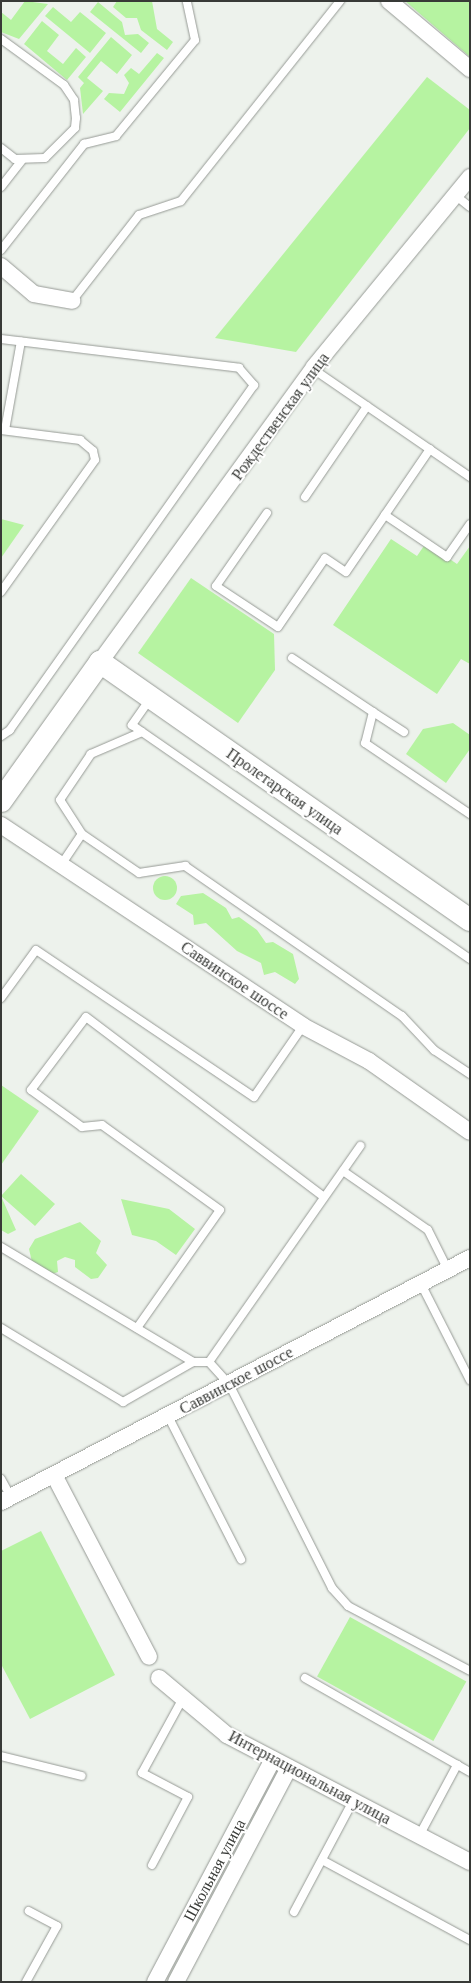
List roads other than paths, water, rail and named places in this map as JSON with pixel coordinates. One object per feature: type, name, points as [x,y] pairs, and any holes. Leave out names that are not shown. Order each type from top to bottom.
[{"type":"main road","name":"Пролетарская улица","points":[[100,662],[470,920]]},
{"type":"main road","points":[[1,801],[100,662]]},
{"type":"street","points":[[389,1],[470,69]]},
{"type":"street","name":"Рождественская улица","points":[[100,662],[313,370],[470,177]]},
{"type":"street","points":[[1,266],[34,294],[72,301]]},
{"type":"street","name":"Саввинское шоссе","points":[[1,825],[303,1026],[370,1061],[470,1132]]},
{"type":"street","name":"Саввинское шоссе","points":[[6,1500],[470,1258]]},
{"type":"street","points":[[54,1475],[149,1657]]},
{"type":"street","name":"Интернациональная улица","points":[[159,1678],[228,1734],[289,1768],[470,1862]]},
{"type":"street","name":"Школьная улица","points":[[155,1982],[273,1759]]},
{"type":"street","name":"Школьная улица","points":[[176,1982],[289,1768]]},
{"type":"lane","points":[[1,250],[84,144],[116,136],[195,40],[187,1]]},
{"type":"lane","points":[[72,301],[139,215],[181,201],[340,1]]},
{"type":"lane","points":[[1,39],[64,85],[76,108],[75,128],[54,153],[22,160],[1,187]]},
{"type":"lane","points":[[1,148],[22,160]]},
{"type":"lane","points":[[455,195],[470,207]]},
{"type":"lane","points":[[1,339],[239,368],[254,385],[21,715],[1,736]]},
{"type":"lane","points":[[1,592],[95,460],[93,451],[80,440],[3,430],[21,341]]},
{"type":"lane","points":[[313,370],[470,477]]},
{"type":"lane","points":[[305,497],[366,406]]},
{"type":"lane","points":[[267,513],[216,586],[278,627],[325,558],[346,572],[430,450]]},
{"type":"lane","points":[[385,514],[447,557],[470,524]]},
{"type":"lane","points":[[292,658],[404,732]]},
{"type":"lane","points":[[151,697],[132,725],[470,959]]},
{"type":"lane","points":[[373,712],[365,743],[470,814]]},
{"type":"lane","points":[[142,732],[91,754],[60,800],[82,834],[139,873],[184,866],[402,1016],[434,1050],[470,1074]]},
{"type":"lane","points":[[61,865],[82,834]]},
{"type":"lane","points":[[1,998],[36,950],[254,1097],[303,1026]]},
{"type":"lane","points":[[138,1328],[220,1210],[102,1125],[82,1127],[31,1090],[86,1017],[324,1197]]},
{"type":"lane","points":[[209,1362],[360,1146]]},
{"type":"lane","points":[[343,1171],[428,1230],[448,1270]]},
{"type":"lane","points":[[1,1247],[194,1362]]},
{"type":"lane","points":[[421,1284],[470,1380]]},
{"type":"lane","points":[[1,1328],[123,1402],[194,1362],[209,1362],[229,1384],[332,1588],[348,1606],[470,1671]]},
{"type":"lane","points":[[168,1416],[242,1559]]},
{"type":"lane","points":[[1,1479],[6,1500]]},
{"type":"lane","points":[[305,1678],[470,1772]]},
{"type":"lane","points":[[152,1865],[188,1797],[142,1773],[183,1698]]},
{"type":"lane","points":[[1,1756],[82,1776]]},
{"type":"lane","points":[[419,1836],[457,1765]]},
{"type":"lane","points":[[294,1912],[353,1801]]},
{"type":"lane","points":[[322,1860],[470,1940]]},
{"type":"lane","points":[[26,1982],[57,1926],[29,1911]]}]
